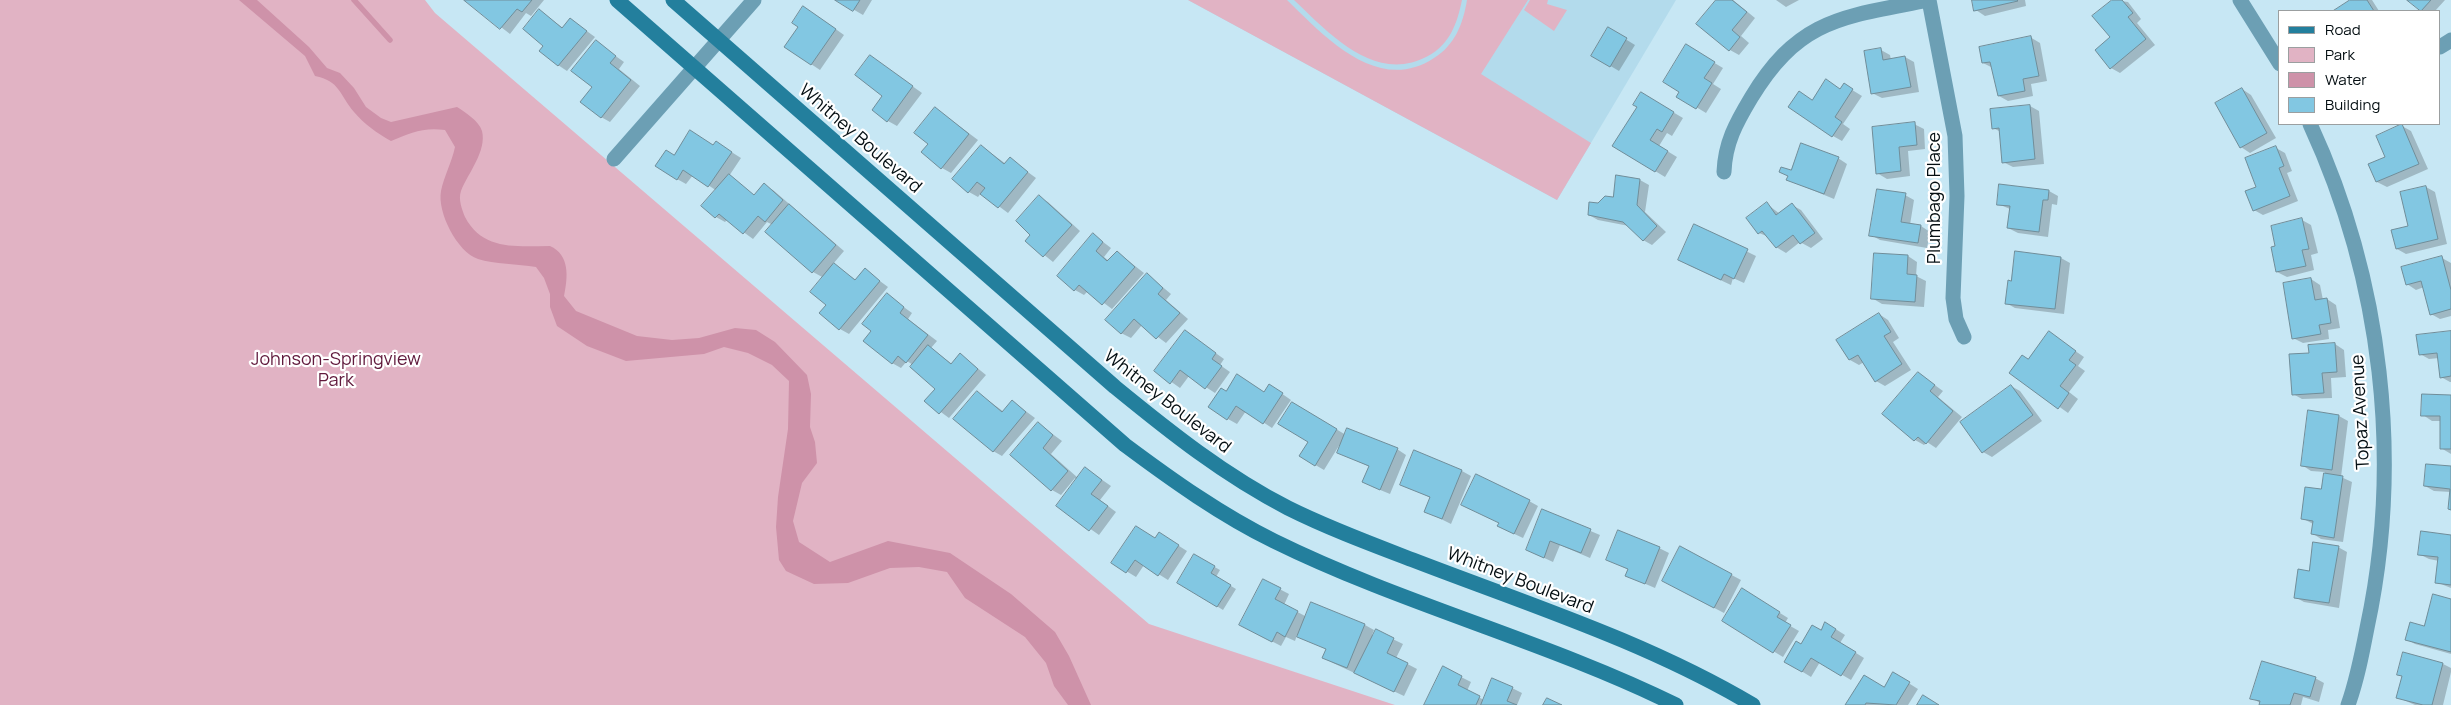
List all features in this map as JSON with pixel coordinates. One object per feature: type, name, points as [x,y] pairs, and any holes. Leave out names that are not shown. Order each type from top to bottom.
[{"type":"street","points":[[617,0],[1119,439],[1194,495],[1272,540],[1322,564],[1606,674],[1676,705]]},
{"type":"street","name":"Whitney Boulevard","points":[[673,0],[1115,387],[1181,441],[1215,465],[1289,508],[1338,531],[1620,640],[1704,678],[1752,705]]},
{"type":"street","points":[[614,159],[754,0]]},
{"type":"street","points":[[1724,172],[1725,154],[1735,124],[1760,82],[1792,46],[1814,30],[1850,16],[1929,0]]},
{"type":"street","name":"Plumbago Place","points":[[1929,0],[1955,136],[1957,187],[1953,298],[1956,319],[1964,337]]},
{"type":"street","points":[[2240,0],[2278,61]]},
{"type":"street","name":"Topaz Avenue","points":[[2310,125],[2336,186],[2360,266],[2375,337],[2382,407],[2384,468],[2381,539],[2370,618],[2348,705]]},
{"type":"shaded area","points":[[1188,0],[1676,0],[1557,200]]},
{"type":"green space","name":"Johnson-Springview Park","points":[[0,0],[425,0],[435,13],[1149,624],[1395,705],[0,705]]},
{"type":"green space","points":[[1188,0],[1287,0],[1318,30],[1354,57],[1373,66],[1393,70],[1413,68],[1441,53],[1457,33],[1467,0],[1528,0],[1481,74],[1591,143],[1557,200]]},
{"type":"green space","points":[[1294,0],[1462,0],[1455,25],[1442,46],[1428,56],[1408,63],[1390,64],[1372,60],[1354,51],[1322,27]]},
{"type":"green space","points":[[1530,0],[1548,0],[1547,4],[1567,10],[1554,31],[1524,10]]},
{"type":"water","points":[[239,0],[257,0],[309,47],[327,68],[340,73],[354,88],[366,107],[381,118],[391,122],[457,107],[475,120],[482,131],[483,139],[476,162],[460,194],[465,217],[472,228],[481,236],[491,241],[513,246],[550,246],[557,250],[566,267],[564,296],[576,311],[637,336],[672,340],[699,338],[735,328],[756,330],[775,342],[807,375],[811,394],[810,427],[815,442],[817,463],[802,483],[793,521],[799,542],[830,562],[888,541],[950,553],[1011,594],[1055,632],[1069,656],[1091,705],[1068,705],[1054,686],[1046,663],[1025,637],[965,598],[947,572],[919,567],[890,568],[848,583],[814,584],[786,571],[779,560],[776,527],[778,497],[788,429],[789,381],[772,365],[748,353],[724,347],[704,354],[626,361],[587,346],[557,326],[550,307],[550,294],[544,278],[536,267],[478,259],[470,255],[463,248],[450,230],[442,210],[441,191],[455,147],[445,130],[423,130],[391,141],[381,135],[358,116],[330,81],[315,76],[305,56]]},
{"type":"building","points":[[464,0],[532,0],[522,12],[517,9],[500,29]]},
{"type":"building","points":[[835,0],[860,0],[853,11]]},
{"type":"building","points":[[1716,0],[1732,0],[1747,12],[1732,30],[1740,37],[1729,51],[1696,24]]},
{"type":"building","points":[[1972,0],[2017,0],[2018,1],[1974,11]]},
{"type":"building","points":[[2112,0],[2122,0],[2133,13],[2128,17],[2146,39],[2110,69],[2095,50],[2110,37],[2092,16]]},
{"type":"building","points":[[2350,0],[2367,0],[2373,10],[2335,10]]},
{"type":"building","points":[[2407,0],[2431,0],[2420,10]]},
{"type":"building","points":[[803,6],[836,29],[811,65],[784,47],[798,27],[792,23]]},
{"type":"building","points":[[539,9],[562,28],[570,18],[587,31],[558,66],[539,51],[543,46],[523,29]]},
{"type":"building","points":[[1608,27],[1627,38],[1610,67],[1591,56]]},
{"type":"building","points":[[2031,36],[2039,76],[2023,79],[2025,91],[1998,96],[1990,62],[1982,63],[1979,47]]},
{"type":"building","points":[[596,40],[616,56],[610,63],[631,80],[601,118],[580,102],[592,87],[571,71]]},
{"type":"building","points":[[1686,44],[1715,62],[1704,78],[1712,83],[1696,109],[1676,97],[1679,92],[1663,82]]},
{"type":"building","points":[[1881,48],[1883,60],[1905,56],[1911,87],[1871,94],[1864,51]]},
{"type":"building","points":[[870,55],[913,86],[887,122],[872,110],[882,96],[855,75]]},
{"type":"building","points":[[1826,79],[1840,89],[1844,83],[1853,89],[1835,117],[1842,122],[1832,137],[1788,107],[1799,91],[1812,100]]},
{"type":"building","points":[[2242,88],[2267,133],[2240,148],[2215,103]]},
{"type":"building","points":[[1641,92],[1674,112],[1662,132],[1657,129],[1650,140],[1668,151],[1655,172],[1612,146],[1637,107],[1633,105]]},
{"type":"building","points":[[2030,105],[2035,159],[2002,163],[1999,128],[1992,129],[1990,109]]},
{"type":"building","points":[[935,107],[969,134],[941,169],[921,152],[928,144],[914,133]]},
{"type":"building","points":[[1915,122],[1917,145],[1899,147],[1901,171],[1876,174],[1872,127]]},
{"type":"building","points":[[2402,125],[2419,164],[2376,182],[2368,164],[2385,157],[2376,136]]},
{"type":"building","points":[[690,130],[713,145],[716,141],[732,152],[708,187],[683,170],[677,180],[655,166],[666,150],[674,155]]},
{"type":"building","points":[[1801,143],[1839,157],[1824,194],[1786,180],[1788,176],[1779,172],[1781,167],[1791,170]]},
{"type":"building","points":[[981,145],[1004,164],[1010,157],[1028,172],[998,208],[980,194],[985,188],[977,182],[968,193],[952,179]]},
{"type":"building","points":[[2276,146],[2284,166],[2279,168],[2290,196],[2253,211],[2245,191],[2256,187],[2245,158]]},
{"type":"building","points":[[729,174],[754,195],[764,183],[783,200],[765,222],[758,216],[743,234],[719,214],[715,218],[701,206]]},
{"type":"building","points":[[1616,175],[1640,179],[1637,205],[1657,226],[1643,241],[1623,222],[1588,215],[1589,202],[1598,203],[1605,196],[1613,197]]},
{"type":"building","points":[[1999,184],[2049,190],[2048,200],[2043,200],[2039,232],[2007,228],[2010,206],[1997,205]]},
{"type":"building","points":[[2426,186],[2438,239],[2396,249],[2391,230],[2408,226],[2400,192]]},
{"type":"building","points":[[1877,189],[1906,193],[1901,222],[1921,225],[1918,243],[1869,236]]},
{"type":"building","points":[[1039,195],[1072,225],[1043,257],[1025,241],[1030,235],[1016,221]]},
{"type":"building","points":[[1767,202],[1776,215],[1792,203],[1815,233],[1800,244],[1793,235],[1776,248],[1762,231],[1758,234],[1746,218]]},
{"type":"building","points":[[789,204],[836,245],[812,273],[765,232]]},
{"type":"building","points":[[2302,218],[2309,249],[2302,250],[2306,266],[2276,272],[2271,247],[2275,246],[2271,226]]},
{"type":"building","points":[[1694,224],[1748,249],[1734,279],[1724,274],[1721,280],[1678,260]]},
{"type":"building","points":[[1093,233],[1103,242],[1096,251],[1107,261],[1117,251],[1135,267],[1102,305],[1079,285],[1074,291],[1057,276]]},
{"type":"building","points":[[2015,251],[2061,257],[2055,309],[2005,304],[2008,280],[2011,281]]},
{"type":"building","points":[[1874,253],[1908,255],[1907,274],[1917,275],[1915,302],[1871,299]]},
{"type":"building","points":[[2442,256],[2451,290],[2451,309],[2430,315],[2421,281],[2406,285],[2401,267]]},
{"type":"building","points":[[834,263],[855,280],[865,268],[880,281],[839,330],[819,313],[826,305],[810,292]]},
{"type":"building","points":[[1147,273],[1163,288],[1158,294],[1180,313],[1156,339],[1134,319],[1121,334],[1105,320]]},
{"type":"building","points":[[2311,278],[2315,300],[2327,298],[2331,323],[2319,325],[2321,334],[2292,339],[2283,283]]},
{"type":"building","points":[[887,293],[904,307],[900,313],[928,335],[906,363],[898,356],[892,364],[863,341],[871,331],[862,324]]},
{"type":"building","points":[[1879,313],[1891,332],[1884,336],[1902,364],[1875,382],[1858,355],[1849,360],[1836,340]]},
{"type":"building","points":[[1185,330],[1216,353],[1212,359],[1222,366],[1205,389],[1180,370],[1170,384],[1154,371]]},
{"type":"building","points":[[2049,331],[2076,351],[2069,360],[2076,365],[2060,386],[2069,393],[2058,409],[2009,373],[2022,355],[2028,359]]},
{"type":"building","points":[[2451,331],[2451,376],[2440,378],[2437,353],[2419,355],[2416,335]]},
{"type":"building","points":[[2335,343],[2337,372],[2322,373],[2324,393],[2292,395],[2289,354],[2309,353],[2308,345]]},
{"type":"building","points":[[928,345],[951,364],[960,353],[978,369],[939,414],[924,401],[935,389],[910,367]]},
{"type":"building","points":[[1918,372],[1935,385],[1930,391],[1953,411],[1926,444],[1918,437],[1914,441],[1882,414]]},
{"type":"building","points":[[1237,374],[1264,392],[1269,384],[1283,393],[1263,424],[1236,406],[1227,420],[1208,407],[1221,388],[1226,391]]},
{"type":"building","points":[[2011,385],[2033,415],[1982,453],[1960,422]]},
{"type":"building","points":[[977,391],[1002,412],[1012,400],[1026,412],[993,452],[953,419]]},
{"type":"building","points":[[2422,394],[2451,395],[2451,449],[2440,449],[2440,416],[2421,416]]},
{"type":"building","points":[[1292,402],[1337,429],[1315,466],[1299,456],[1308,442],[1278,424]]},
{"type":"building","points":[[2308,410],[2339,415],[2332,470],[2301,466]]},
{"type":"building","points":[[1038,422],[1053,435],[1043,448],[1068,471],[1051,491],[1010,455]]},
{"type":"building","points":[[1347,428],[1398,448],[1380,490],[1362,482],[1369,466],[1337,453]]},
{"type":"building","points":[[1414,450],[1462,470],[1442,519],[1424,512],[1430,497],[1400,485]]},
{"type":"building","points":[[2426,464],[2451,466],[2451,510],[2448,509],[2450,489],[2424,486]]},
{"type":"building","points":[[1085,467],[1102,480],[1091,494],[1108,506],[1089,531],[1056,506]]},
{"type":"building","points":[[2324,473],[2343,476],[2334,538],[2311,534],[2313,521],[2301,519],[2305,487],[2321,489]]},
{"type":"building","points":[[1476,474],[1530,500],[1514,534],[1497,526],[1499,523],[1461,505]]},
{"type":"building","points":[[1542,509],[1591,529],[1581,553],[1550,541],[1544,558],[1526,550]]},
{"type":"building","points":[[1136,526],[1155,538],[1159,532],[1179,545],[1158,576],[1135,560],[1126,573],[1111,563]]},
{"type":"building","points":[[1618,530],[1660,547],[1645,584],[1625,576],[1628,569],[1606,560]]},
{"type":"building","points":[[2421,531],[2451,535],[2451,585],[2435,583],[2438,557],[2418,555]]},
{"type":"building","points":[[2313,542],[2339,546],[2329,603],[2294,598],[2298,569],[2309,571]]},
{"type":"building","points":[[1680,546],[1732,574],[1714,608],[1662,581]]},
{"type":"building","points":[[1194,554],[1215,566],[1211,573],[1231,585],[1217,607],[1177,583]]},
{"type":"building","points":[[1263,579],[1281,588],[1275,599],[1298,611],[1285,637],[1277,632],[1272,642],[1239,625]]},
{"type":"building","points":[[1742,588],[1780,612],[1777,617],[1791,625],[1773,653],[1722,621]]},
{"type":"building","points":[[2433,594],[2451,599],[2451,652],[2405,640],[2410,622],[2424,626]]},
{"type":"building","points":[[1311,602],[1365,624],[1347,668],[1322,658],[1326,649],[1297,637]]},
{"type":"building","points":[[1825,622],[1836,629],[1831,637],[1856,652],[1841,676],[1811,658],[1802,672],[1784,662],[1796,641],[1801,644],[1812,625],[1821,630]]},
{"type":"building","points":[[1376,629],[1394,638],[1387,653],[1408,663],[1394,692],[1354,673]]},
{"type":"building","points":[[2403,652],[2443,663],[2432,705],[2423,705],[2396,698],[2402,676],[2397,675]]},
{"type":"building","points":[[2262,661],[2316,677],[2310,697],[2294,693],[2290,705],[2259,705],[2260,701],[2250,699]]},
{"type":"building","points":[[1443,666],[1462,676],[1458,685],[1480,696],[1476,705],[1424,705]]},
{"type":"building","points":[[1893,672],[1910,682],[1896,705],[1866,703],[1865,705],[1845,705],[1864,675],[1884,687]]},
{"type":"building","points":[[1492,678],[1513,687],[1507,701],[1517,705],[1481,705]]},
{"type":"building","points":[[1923,695],[1939,705],[1917,705]]},
{"type":"building","points":[[1547,698],[1562,705],[1543,705]]},
{"type":"waterway","points":[[354,0],[390,40]]}]
